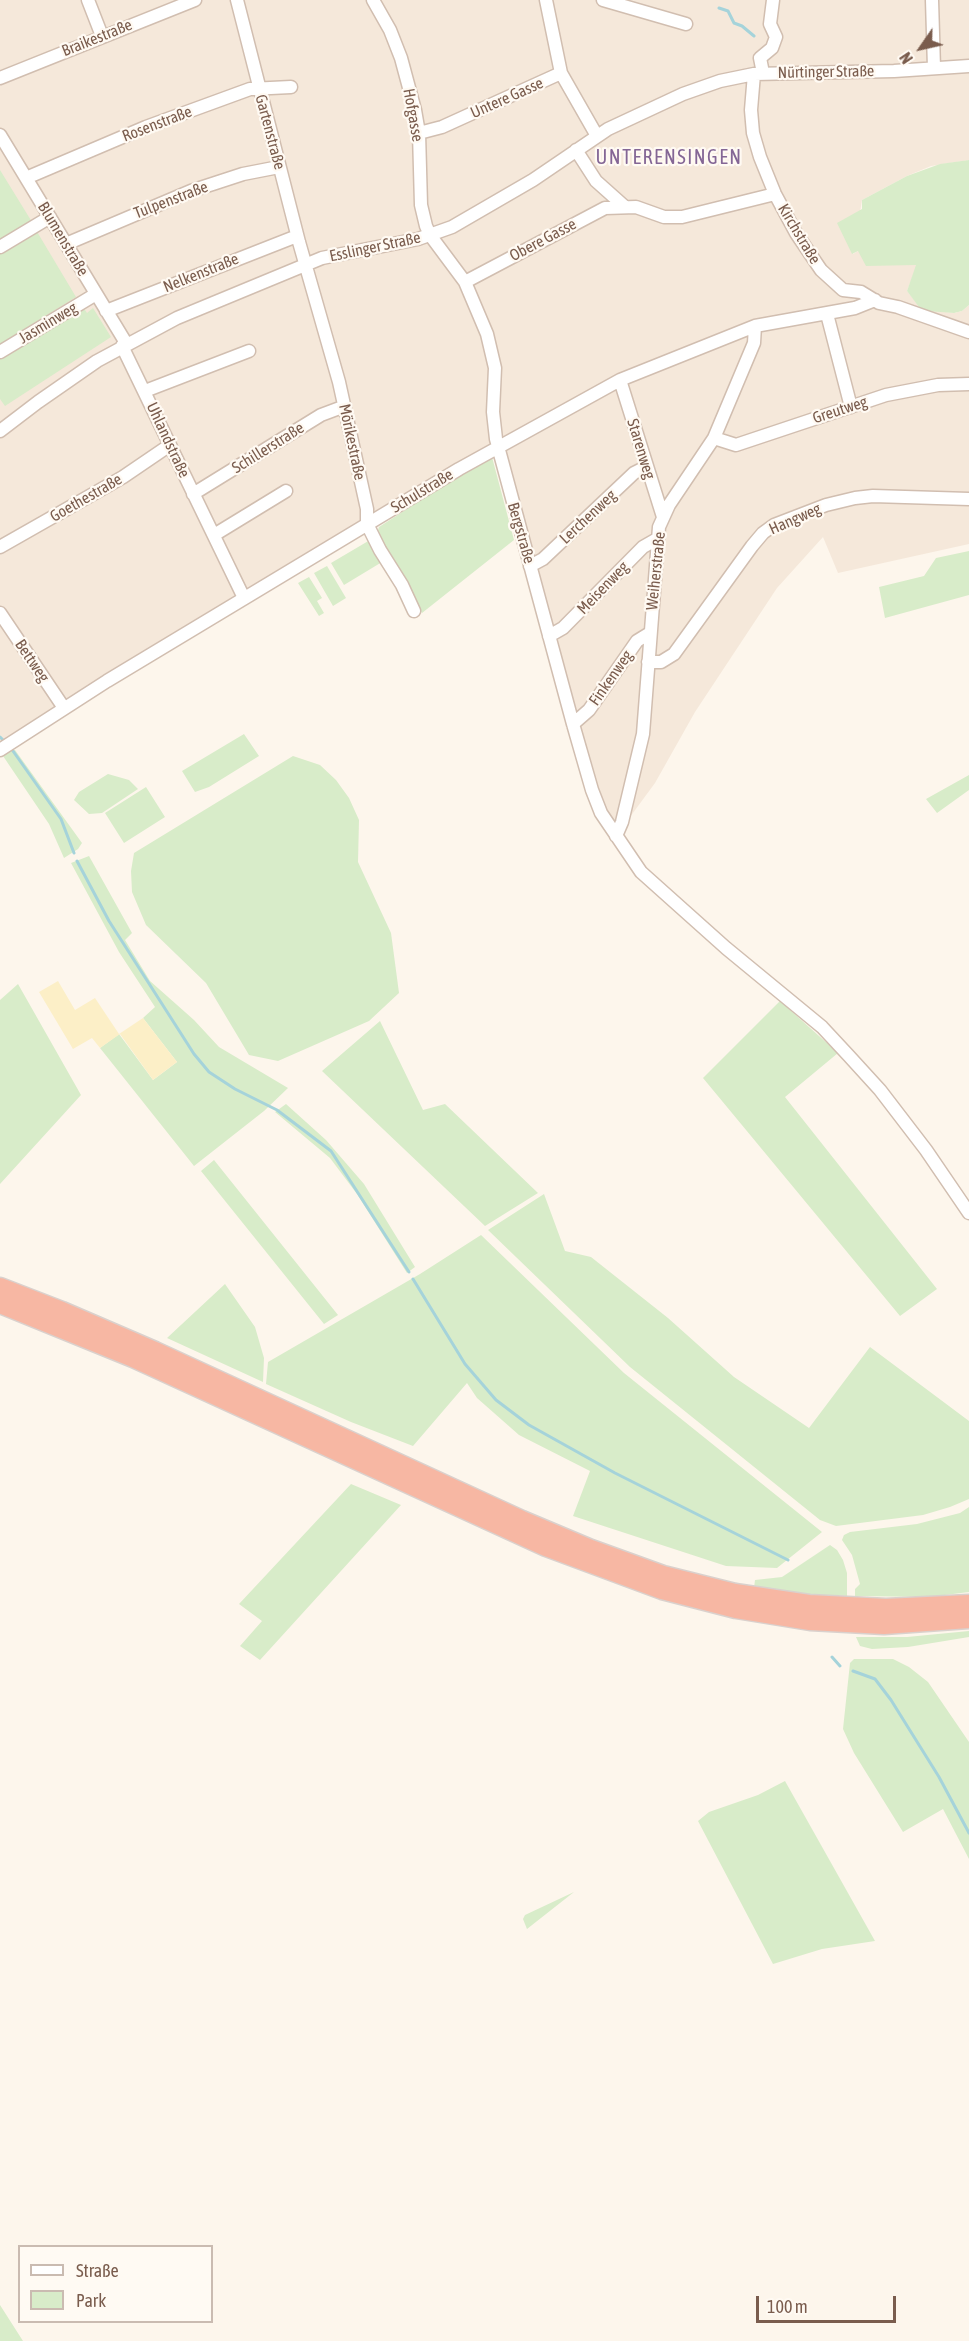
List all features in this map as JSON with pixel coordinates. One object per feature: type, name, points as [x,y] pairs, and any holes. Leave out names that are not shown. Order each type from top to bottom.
[{"type":"highway","points":[[0,1287],[118,1335],[522,1520],[616,1558],[663,1575],[727,1591],[786,1601],[836,1615]]},
{"type":"highway","points":[[0,1304],[142,1362],[523,1537],[607,1571],[662,1590],[712,1604],[768,1615],[969,1619]]},
{"type":"highway","points":[[866,1616],[909,1608],[969,1604]]},
{"type":"street","points":[[88,0],[102,36]]},
{"type":"street","name":"Braikestraße","points":[[0,78],[195,0]]},
{"type":"street","name":"Gartenstraße","points":[[237,0],[306,264]]},
{"type":"street","name":"Hofgasse","points":[[374,0],[390,30],[401,58],[415,110],[421,205],[430,236]]},
{"type":"street","points":[[546,0],[561,74]]},
{"type":"street","points":[[603,0],[686,24]]},
{"type":"street","name":"Kirchstraße","points":[[773,0],[770,24],[776,38],[772,48],[760,58],[759,73],[750,101],[753,133],[775,194],[808,254],[830,280],[843,290],[861,292],[875,300],[969,332]]},
{"type":"street","points":[[932,0],[934,68]]},
{"type":"street","name":"Nürtinger Straße","points":[[759,73],[969,66]]},
{"type":"street","name":"Esslinger Straße","points":[[1,429],[56,388],[124,344],[177,318],[306,264],[334,255],[430,236],[452,227],[533,180],[597,136],[683,94],[720,81],[759,73]]},
{"type":"street","name":"Untere Gasse","points":[[418,133],[442,127],[561,74],[597,136]]},
{"type":"street","name":"Rosenstraße","points":[[26,178],[146,127],[258,87],[291,87]]},
{"type":"street","name":"Blumenstraße","points":[[1,140],[50,217],[124,344]]},
{"type":"street","name":"Obere Gasse","points":[[576,150],[596,181],[624,206]]},
{"type":"street","name":"Tulpenstraße","points":[[66,244],[191,191],[243,174],[279,166]]},
{"type":"street","name":"Obere Gasse","points":[[465,282],[600,210],[624,206],[636,207],[664,217],[682,217],[775,194]]},
{"type":"street","points":[[0,247],[50,217]]},
{"type":"street","name":"Nelkenstraße","points":[[106,311],[297,236]]},
{"type":"street","name":"Bergstraße","points":[[430,236],[465,282],[483,322],[493,359],[494,423],[498,447],[596,802],[641,872],[669,899],[822,1027],[886,1099],[926,1150],[969,1212]]},
{"type":"street","name":"Mörikestraße","points":[[306,264],[345,406],[367,509],[367,524],[402,585],[414,611]]},
{"type":"street","name":"Jasminweg","points":[[0,352],[96,294]]},
{"type":"street","name":"Schulstraße","points":[[2,748],[367,524],[498,447],[620,380],[755,326],[855,308],[875,300]]},
{"type":"street","points":[[827,314],[851,407]]},
{"type":"street","name":"Weiherstraße","points":[[616,836],[622,822],[643,734],[657,539],[663,517],[714,438],[754,343],[755,326]]},
{"type":"street","name":"Uhlandstraße","points":[[124,344],[244,598]]},
{"type":"street","points":[[145,391],[249,351]]},
{"type":"street","name":"Starenweg","points":[[620,380],[663,517]]},
{"type":"street","name":"Greutweg","points":[[714,438],[736,445],[910,389],[969,384]]},
{"type":"street","name":"Schillerstraße","points":[[193,494],[321,415],[345,406]]},
{"type":"street","name":"Goethestraße","points":[[0,547],[123,477],[170,445]]},
{"type":"street","name":"Lerchenweg","points":[[530,566],[543,559],[634,473],[646,467]]},
{"type":"street","points":[[214,535],[286,491]]},
{"type":"street","name":"Hangweg","points":[[648,662],[661,662],[674,654],[752,546],[763,533],[774,525],[826,505],[855,498],[873,496],[969,499]]},
{"type":"street","name":"Meisenweg","points":[[549,636],[563,628],[643,547],[657,539]]},
{"type":"street","name":"Bettweg","points":[[0,613],[64,708]]},
{"type":"street","name":"Finkenweg","points":[[573,724],[589,710],[637,640],[650,633]]},
{"type":"shaded area","points":[[0,0],[969,0],[969,160],[931,166],[862,200],[853,254],[858,251],[917,265],[907,291],[922,309],[954,313],[962,311],[969,305],[969,544],[838,573],[823,537],[777,588],[695,712],[655,783],[616,836],[607,823],[497,447],[0,750]]},
{"type":"green space","points":[[969,160],[969,305],[962,311],[954,313],[927,311],[919,307],[907,291],[916,265],[866,266],[858,251],[852,254],[837,223],[862,209],[862,200],[907,176],[940,164]]},
{"type":"green space","points":[[0,170],[32,222],[0,241]]},
{"type":"green space","points":[[36,230],[76,297],[0,344],[0,252]]},
{"type":"green space","points":[[83,307],[87,313],[93,308],[111,337],[5,406],[0,399],[0,357]]},
{"type":"green space","points":[[492,457],[514,540],[422,613],[377,533],[379,527],[478,463]]},
{"type":"green space","points":[[370,540],[382,562],[344,585],[331,563]]},
{"type":"green space","points":[[969,551],[969,595],[885,618],[879,587],[924,576],[936,558]]},
{"type":"green space","points":[[327,566],[346,598],[333,606],[314,573]]},
{"type":"green space","points":[[309,577],[322,598],[317,601],[324,613],[319,616],[298,583]]},
{"type":"green space","points":[[244,734],[259,756],[209,787],[195,792],[182,771]]},
{"type":"green space","points":[[15,750],[82,843],[78,849],[64,858],[49,824],[1,753]]},
{"type":"green space","points":[[293,756],[320,765],[336,780],[349,798],[359,820],[358,862],[391,933],[399,993],[369,1021],[278,1061],[249,1055],[206,983],[146,925],[132,892],[131,871],[134,853]]},
{"type":"green space","points":[[108,774],[129,780],[138,789],[102,813],[89,814],[74,800],[79,792]]},
{"type":"green space","points":[[969,775],[969,790],[937,813],[926,799]]},
{"type":"green space","points":[[146,787],[165,817],[124,843],[105,813]]},
{"type":"green space","points":[[89,856],[132,933],[125,940],[150,981],[194,1020],[219,1047],[288,1088],[264,1111],[194,1166],[100,1048],[119,1034],[153,1080],[177,1062],[143,1018],[155,1007],[119,952],[71,863]]},
{"type":"green space","points":[[18,984],[81,1095],[0,1184],[0,1000]]},
{"type":"green space","points":[[780,1001],[838,1053],[785,1097],[937,1289],[900,1316],[703,1078]]},
{"type":"green space","points":[[380,1021],[423,1110],[445,1104],[538,1193],[485,1226],[322,1071]]},
{"type":"green space","points":[[286,1104],[326,1140],[364,1184],[415,1267],[407,1273],[357,1194],[330,1158],[275,1112]]},
{"type":"green space","points":[[214,1160],[338,1315],[324,1324],[201,1171]]},
{"type":"green space","points":[[544,1194],[565,1251],[591,1257],[668,1318],[734,1377],[809,1428],[870,1347],[969,1421],[969,1499],[923,1515],[836,1526],[820,1520],[630,1367],[488,1230]]},
{"type":"green space","points":[[481,1235],[624,1373],[822,1532],[777,1568],[726,1566],[573,1516],[590,1471],[519,1435],[477,1398],[467,1383],[413,1446],[351,1422],[266,1384],[268,1362],[420,1274]]},
{"type":"green space","points":[[225,1284],[255,1327],[264,1358],[263,1382],[167,1338]]},
{"type":"green space","points":[[351,1484],[401,1505],[260,1660],[240,1646],[262,1621],[239,1604]]},
{"type":"green space","points":[[969,1507],[969,1592],[929,1597],[855,1596],[855,1589],[860,1584],[852,1555],[842,1540],[844,1535],[850,1532],[917,1524],[960,1513]]},
{"type":"green space","points":[[830,1545],[837,1550],[843,1560],[847,1573],[847,1596],[837,1595],[837,1598],[754,1588],[755,1580],[782,1577]]},
{"type":"green space","points":[[969,1631],[969,1637],[908,1647],[872,1649],[860,1646],[856,1637],[907,1637]]},
{"type":"green space","points":[[854,1659],[893,1659],[909,1667],[928,1682],[969,1742],[969,1859],[943,1809],[903,1832],[854,1753],[843,1729],[850,1663]]},
{"type":"green space","points":[[785,1781],[875,1941],[822,1949],[773,1964],[698,1821],[709,1812],[758,1795]]},
{"type":"green space","points":[[574,1892],[527,1929],[523,1919],[525,1915]]},
{"type":"green space","points":[[0,2305],[23,2341],[0,2341]]},
{"type":"sand","points":[[58,981],[75,1010],[95,998],[119,1034],[143,1018],[177,1062],[153,1080],[120,1034],[100,1048],[92,1038],[73,1049],[39,992]]},
{"type":"waterway","points":[[719,8],[728,11],[734,23],[742,26],[754,36]]},
{"type":"waterway","points":[[0,737],[3,740]]},
{"type":"waterway","points":[[13,751],[61,819],[74,853]]},
{"type":"waterway","points":[[77,861],[109,921],[194,1054],[209,1072],[235,1089],[277,1110],[331,1151],[409,1272]]},
{"type":"waterway","points":[[413,1279],[465,1364],[496,1400],[529,1425],[615,1473],[788,1560]]},
{"type":"waterway","points":[[832,1657],[840,1666]]},
{"type":"waterway","points":[[853,1671],[875,1679],[891,1700],[939,1777],[969,1833]]},
{"type":"district","name":"UNTERENSINGEN","points":[[669,158]]}]
